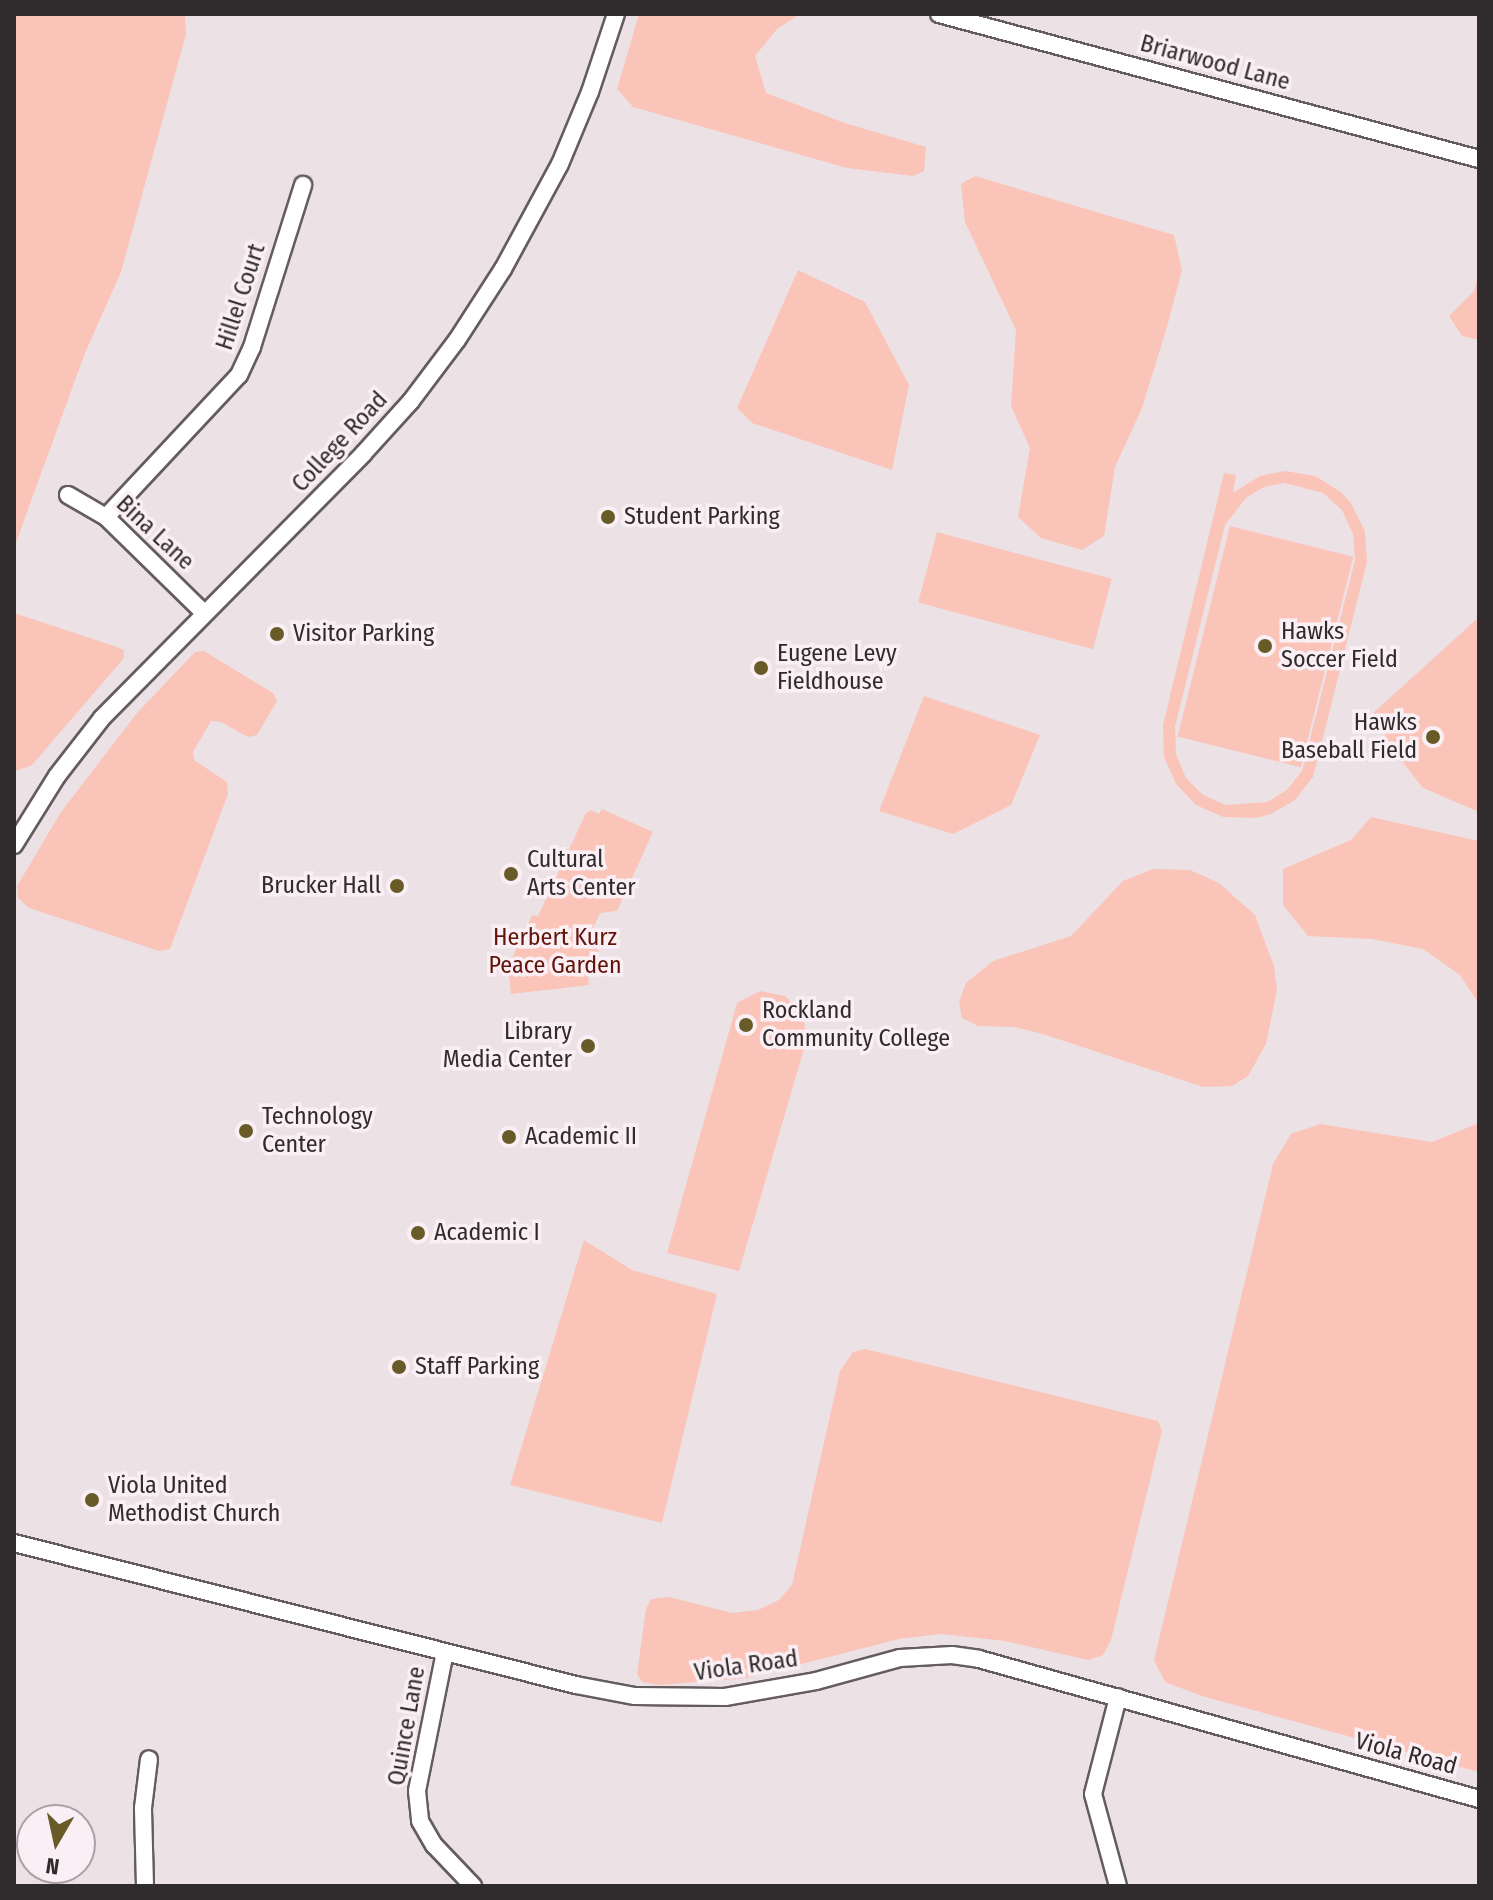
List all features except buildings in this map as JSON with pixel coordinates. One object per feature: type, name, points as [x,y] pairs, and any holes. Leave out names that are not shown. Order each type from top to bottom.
[{"type":"street","name":"College Road","points":[[14,845],[57,776],[102,718],[363,454],[411,401],[457,340],[503,269],[554,175],[590,92],[616,14]]},
{"type":"street","name":"Briarwood Lane","points":[[939,14],[1479,159]]},
{"type":"street","name":"Hillel Court","points":[[106,517],[239,375],[252,347],[303,185]]},
{"type":"street","name":"Bina Lane","points":[[68,495],[106,517],[204,613]]},
{"type":"street","name":"Viola Road","points":[[14,1543],[576,1685],[663,1699],[725,1697],[786,1688],[900,1658],[927,1654],[979,1659],[1479,1799]]},
{"type":"street","name":"Quince Lane","points":[[445,1652],[417,1791],[420,1821],[434,1845],[473,1886]]},
{"type":"street","points":[[1114,1885],[1093,1794],[1118,1697]]},
{"type":"street","points":[[145,1886],[143,1808],[149,1759]]},
{"type":"green space","points":[[14,14],[185,14],[186,34],[121,272],[85,353],[14,548]]},
{"type":"green space","points":[[639,14],[800,14],[777,29],[755,56],[766,93],[845,123],[926,147],[924,171],[913,176],[847,168],[633,107],[617,89]]},
{"type":"green space","points":[[975,176],[1174,235],[1182,270],[1167,327],[1142,408],[1115,467],[1104,536],[1082,550],[1041,538],[1018,517],[1030,448],[1011,406],[1016,330],[965,222],[961,184]]},
{"type":"green space","points":[[798,270],[865,302],[909,385],[892,470],[752,423],[737,408]]},
{"type":"green space","points":[[1479,273],[1479,340],[1462,336],[1449,316],[1474,291]]},
{"type":"green space","points":[[1285,471],[1315,476],[1341,492],[1351,503],[1365,531],[1367,562],[1313,777],[1295,800],[1271,814],[1256,818],[1223,817],[1196,805],[1176,784],[1164,757],[1163,725],[1224,473],[1236,475],[1233,493],[1260,476]],"holes":[[[1285,483],[1323,493],[1342,510],[1353,534],[1355,560],[1302,771],[1287,790],[1267,802],[1226,805],[1203,795],[1186,778],[1176,754],[1175,727],[1225,525],[1246,498],[1264,487]]]},
{"type":"green space","name":"Hawks Soccer Field","points":[[1230,526],[1353,557],[1301,767],[1178,737]]},
{"type":"green space","points":[[937,532],[1112,579],[1093,649],[918,603]]},
{"type":"green space","points":[[14,613],[124,650],[124,658],[32,765],[16,771]]},
{"type":"green space","name":"Hawks Baseball Field","points":[[1479,617],[1479,812],[1423,788],[1400,759],[1372,714]]},
{"type":"green space","points":[[204,651],[273,693],[277,701],[257,735],[248,737],[221,722],[211,721],[193,752],[194,760],[227,782],[228,794],[170,949],[159,951],[29,908],[18,898],[17,886],[61,812],[137,713],[195,652]]},
{"type":"green space","points":[[924,696],[1040,735],[1011,805],[953,834],[879,811]]},
{"type":"green space","name":"Herbert Kurz Peace Garden","points":[[602,809],[653,832],[617,911],[600,913],[589,937],[599,952],[588,975],[589,985],[511,994],[508,967],[532,915],[538,916],[586,813],[591,810],[599,814]]},
{"type":"green space","points":[[1371,817],[1479,841],[1479,1004],[1460,975],[1423,949],[1372,939],[1308,936],[1283,905],[1283,869],[1351,840]]},
{"type":"green space","points":[[1153,869],[1190,870],[1219,883],[1255,915],[1274,966],[1277,990],[1266,1044],[1248,1076],[1232,1086],[1203,1087],[1046,1035],[1015,1027],[978,1026],[962,1018],[959,1002],[966,983],[993,961],[1071,936],[1123,881]]},
{"type":"green space","points":[[760,991],[785,996],[804,1016],[806,1042],[739,1271],[667,1253],[737,1003]]},
{"type":"green space","points":[[1479,1123],[1479,1772],[1202,1696],[1165,1682],[1154,1660],[1273,1164],[1291,1134],[1320,1124],[1432,1142]]},
{"type":"green space","points":[[584,1240],[632,1270],[717,1294],[662,1523],[510,1485]]},
{"type":"green space","points":[[865,1349],[1158,1421],[1162,1431],[1111,1640],[1103,1655],[1088,1660],[1005,1641],[941,1634],[899,1639],[747,1678],[660,1685],[642,1682],[637,1674],[646,1609],[651,1599],[669,1597],[732,1613],[758,1610],[779,1600],[792,1585],[840,1371],[853,1352]]},
{"type":"place","name":"Student Parking","points":[[608,517]]},
{"type":"place","name":"Visitor Parking","points":[[277,634]]},
{"type":"place","name":"Hawks Soccer Field","points":[[1265,646]]},
{"type":"place","name":"Eugene Levy Fieldhouse","points":[[761,668]]},
{"type":"place","name":"Hawks Baseball Field","points":[[1433,737]]},
{"type":"place","name":"Cultural Arts Center","points":[[511,874]]},
{"type":"place","name":"Brucker Hall","points":[[397,886]]},
{"type":"place","name":"Rockland Community College","points":[[746,1025]]},
{"type":"place","name":"Library Media Center","points":[[588,1046]]},
{"type":"place","name":"Technology Center","points":[[246,1131]]},
{"type":"place","name":"Academic II","points":[[509,1137]]},
{"type":"place","name":"Academic I","points":[[418,1233]]},
{"type":"place","name":"Staff Parking","points":[[399,1367]]},
{"type":"place","name":"Viola United Methodist Church","points":[[92,1500]]}]
